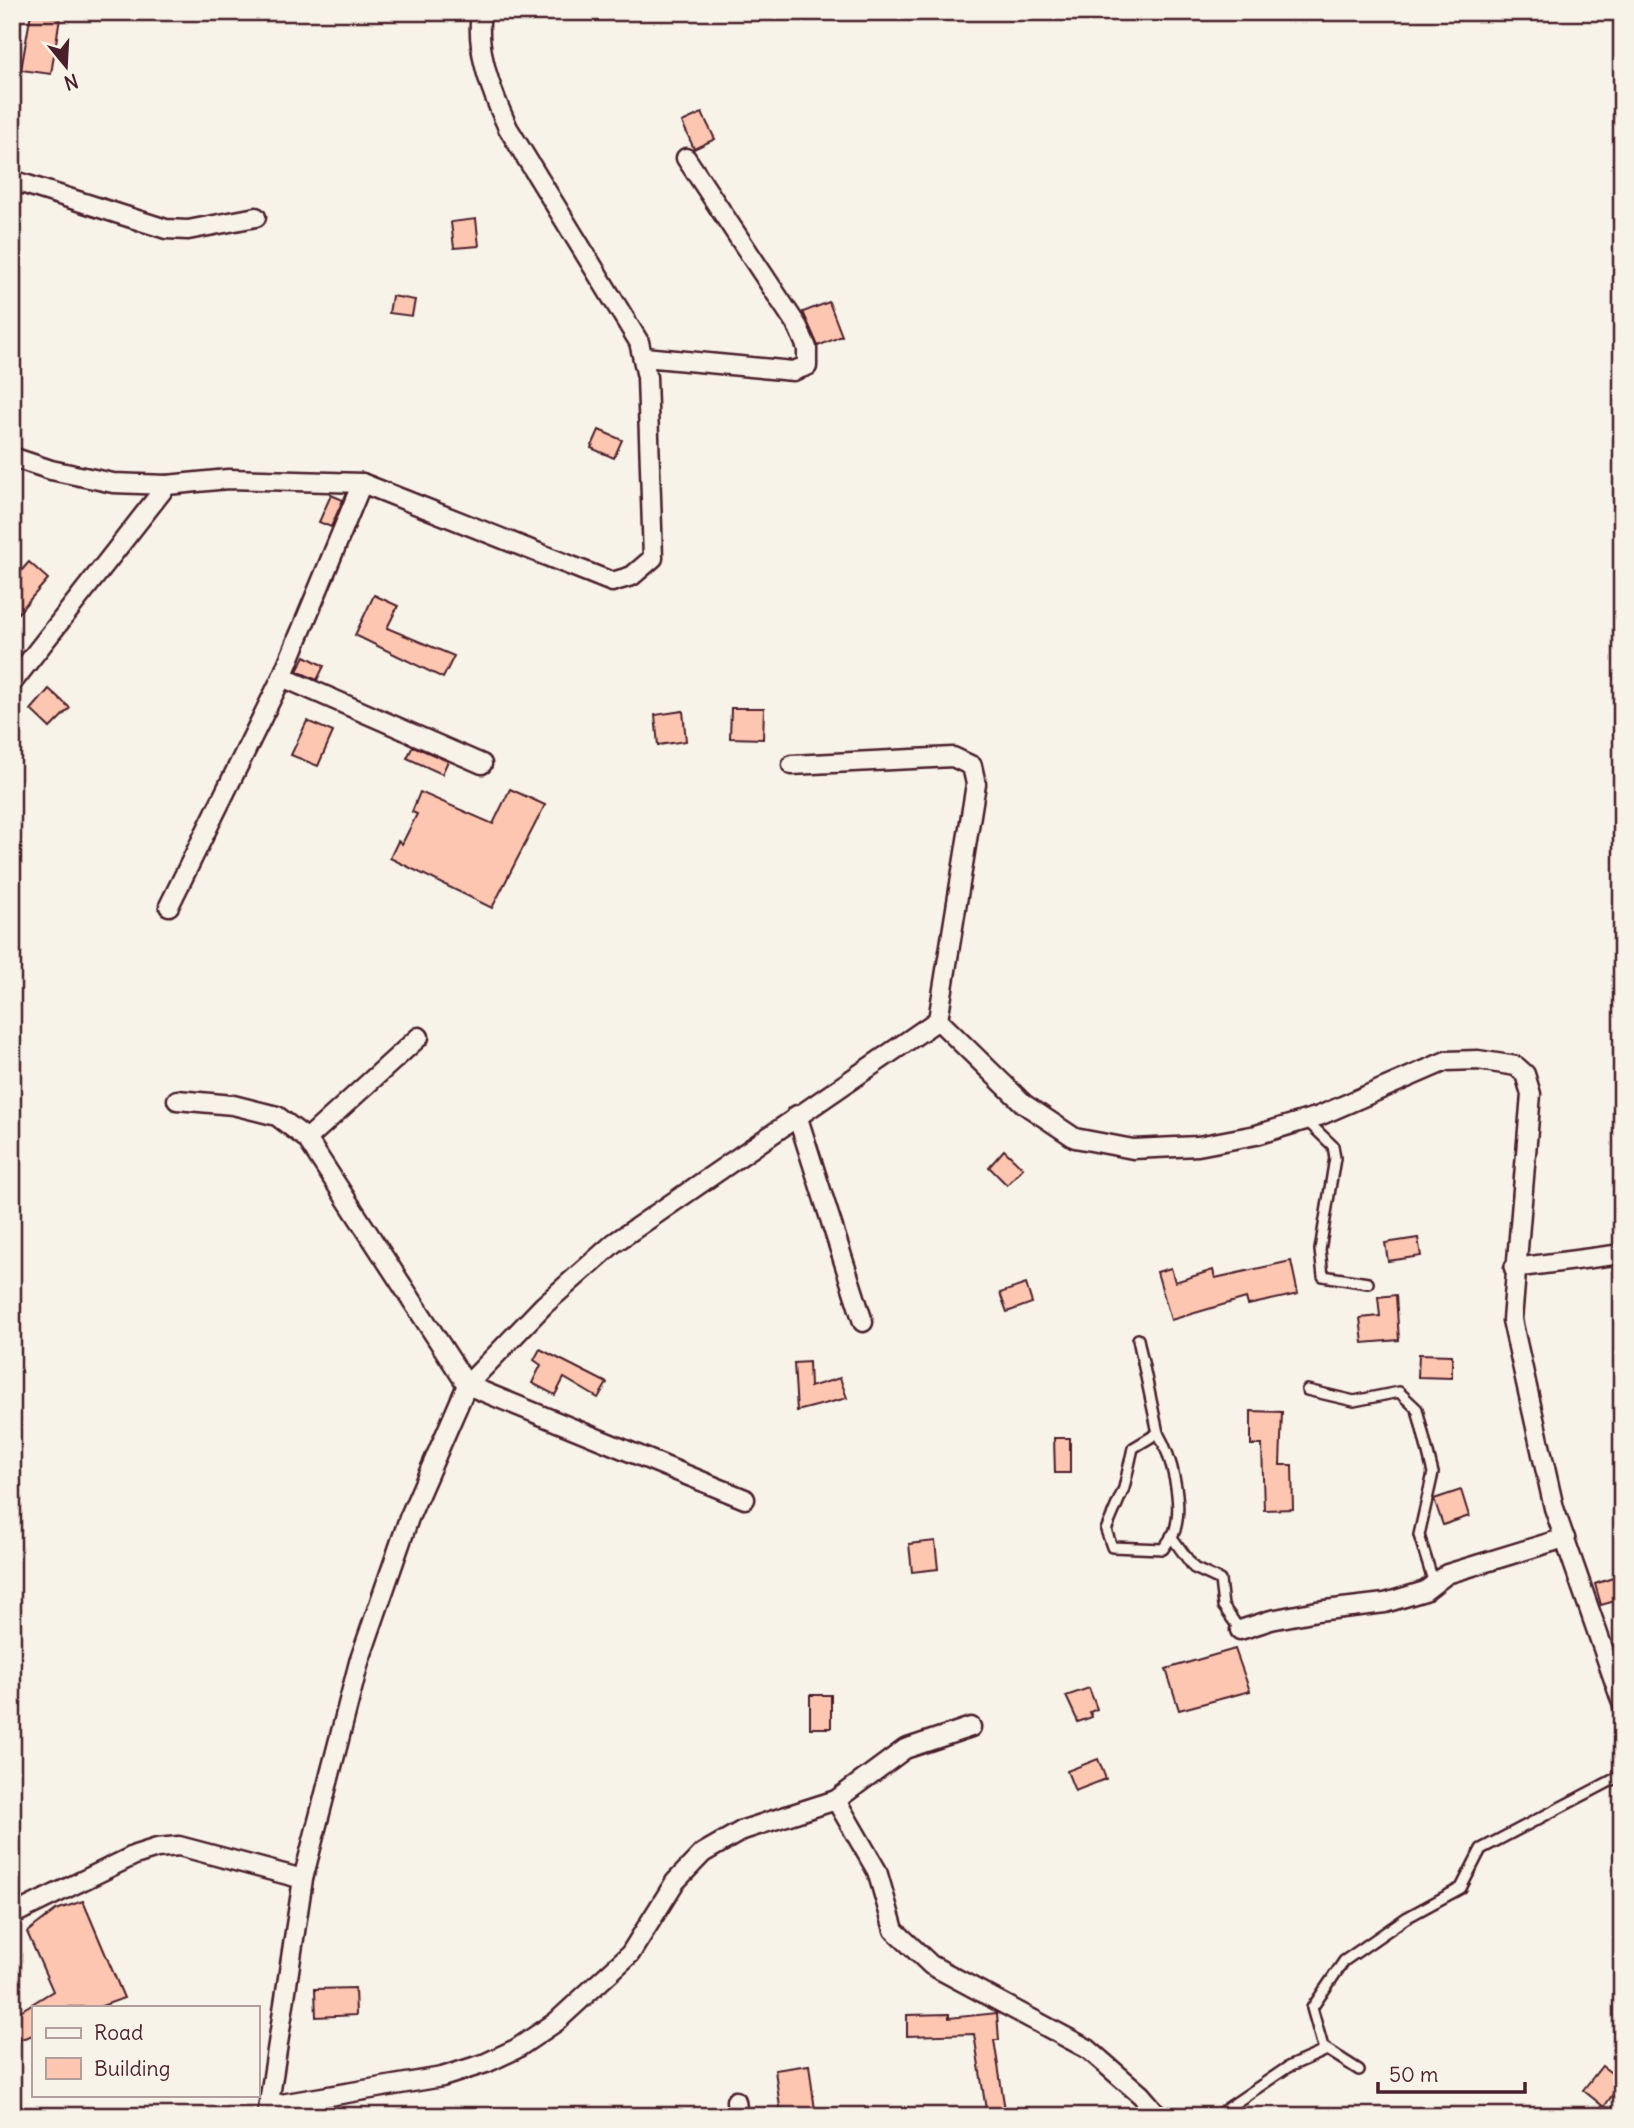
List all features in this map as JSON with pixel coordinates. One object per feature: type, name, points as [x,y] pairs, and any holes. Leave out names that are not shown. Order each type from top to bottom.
[{"type":"street","points":[[12,457],[51,470],[113,483],[167,485],[228,479],[362,482],[612,582],[632,576],[653,558],[653,492],[644,357],[628,321],[508,128],[495,99],[485,64],[481,12]]},
{"type":"street","points":[[644,357],[793,371],[807,366],[807,348],[797,327],[685,158]]},
{"type":"street","points":[[12,180],[166,229],[188,230],[256,217]]},
{"type":"street","points":[[169,906],[282,677],[362,482]]},
{"type":"street","points":[[12,683],[167,485]]},
{"type":"street","points":[[282,677],[482,764]]},
{"type":"street","points":[[792,765],[953,757],[972,766],[976,784],[938,1020],[614,1243],[544,1305],[467,1385],[409,1518],[359,1662],[303,1879],[268,2111],[442,2077],[486,2063],[516,2049],[556,2022],[630,1954],[675,1882],[703,1853],[743,1830],[836,1800],[905,1749],[971,1727]]},
{"type":"street","points":[[938,1020],[1024,1104],[1075,1138],[1133,1149],[1198,1146],[1256,1135],[1305,1120],[1446,1061],[1478,1060],[1516,1066],[1524,1074],[1531,1094],[1514,1268],[1512,1320],[1539,1452],[1565,1538],[1622,1703]]},
{"type":"street","points":[[307,1139],[419,1037]]},
{"type":"street","points":[[177,1100],[233,1105],[277,1116],[307,1139],[467,1385],[744,1499]]},
{"type":"street","points":[[797,1115],[863,1322]]},
{"type":"street","points":[[1514,1268],[1622,1254]]},
{"type":"street","points":[[1240,1630],[1306,1613],[1385,1603],[1425,1591],[1447,1574],[1565,1538]]},
{"type":"street","points":[[836,1800],[877,1871],[894,1930],[931,1965],[1088,2049],[1141,2095],[1159,2116]]},
{"type":"street","points":[[12,1915],[135,1855],[157,1848],[179,1846],[303,1879]]},
{"type":"lane","points":[[1305,1120],[1334,1146],[1335,1158],[1320,1251],[1323,1276],[1368,1283]]},
{"type":"lane","points":[[1138,1339],[1158,1433],[1167,1449],[1176,1480],[1175,1530],[1163,1549],[1112,1547],[1106,1530],[1124,1488],[1133,1448],[1158,1433]]},
{"type":"lane","points":[[1307,1390],[1354,1401],[1399,1392],[1417,1409],[1433,1473],[1419,1535],[1434,1584]]},
{"type":"lane","points":[[1171,1536],[1194,1568],[1220,1580],[1223,1606],[1240,1630]]},
{"type":"lane","points":[[1359,2070],[1323,2046],[1312,2008],[1344,1961],[1406,1918],[1461,1888],[1481,1850],[1622,1775]]},
{"type":"lane","points":[[1216,2116],[1288,2067],[1327,2050]]},
{"type":"building","points":[[31,13],[60,18],[51,74],[21,70]]},
{"type":"building","points":[[702,113],[715,139],[694,149],[682,122]]},
{"type":"building","points":[[476,219],[479,246],[454,248],[451,222]]},
{"type":"building","points":[[392,296],[415,300],[412,316],[389,313]]},
{"type":"building","points":[[829,302],[842,336],[818,346],[803,312]]},
{"type":"building","points":[[599,430],[622,440],[614,458],[591,448]]},
{"type":"building","points":[[331,495],[343,500],[331,527],[319,522]]},
{"type":"building","points":[[29,562],[48,579],[12,620],[12,581]]},
{"type":"building","points":[[374,595],[398,606],[387,628],[454,656],[443,678],[355,635]]},
{"type":"building","points":[[305,656],[324,666],[317,680],[297,671]]},
{"type":"building","points":[[49,689],[70,708],[50,728],[31,710]]},
{"type":"building","points":[[731,708],[764,708],[763,739],[730,738]]},
{"type":"building","points":[[683,711],[686,741],[658,745],[655,715]]},
{"type":"building","points":[[307,721],[333,732],[318,766],[291,755]]},
{"type":"building","points":[[413,746],[448,761],[442,774],[407,758]]},
{"type":"building","points":[[510,789],[545,805],[492,908],[390,858],[398,841],[402,844],[417,814],[412,812],[420,792],[493,824]]},
{"type":"building","points":[[1004,1150],[1023,1168],[1007,1185],[989,1167]]},
{"type":"building","points":[[1418,1238],[1421,1256],[1388,1261],[1385,1243]]},
{"type":"building","points":[[1291,1261],[1298,1294],[1248,1305],[1246,1298],[1171,1320],[1157,1272],[1171,1268],[1175,1282],[1213,1270],[1215,1278]]},
{"type":"building","points":[[1026,1284],[1032,1303],[1007,1312],[1000,1293]]},
{"type":"building","points":[[1396,1295],[1399,1340],[1363,1343],[1360,1318],[1380,1316],[1378,1297]]},
{"type":"building","points":[[540,1349],[607,1383],[598,1398],[564,1378],[555,1395],[532,1383],[541,1365],[534,1360]]},
{"type":"building","points":[[1419,1354],[1452,1355],[1452,1378],[1418,1377]]},
{"type":"building","points":[[809,1362],[810,1387],[840,1378],[847,1398],[797,1411],[794,1363]]},
{"type":"building","points":[[1251,1411],[1282,1412],[1280,1465],[1292,1465],[1293,1509],[1264,1510],[1262,1445],[1251,1445]]},
{"type":"building","points":[[1054,1438],[1070,1438],[1070,1473],[1055,1473]]},
{"type":"building","points":[[1461,1490],[1469,1516],[1443,1525],[1434,1499]]},
{"type":"building","points":[[935,1541],[938,1569],[912,1572],[909,1544]]},
{"type":"building","points":[[1622,1575],[1622,1599],[1601,1605],[1595,1584]]},
{"type":"building","points":[[1235,1649],[1250,1691],[1179,1710],[1166,1669]]},
{"type":"building","points":[[1089,1688],[1097,1709],[1090,1712],[1092,1717],[1078,1722],[1066,1696]]},
{"type":"building","points":[[810,1695],[831,1695],[831,1728],[810,1728]]},
{"type":"building","points":[[1098,1759],[1106,1779],[1075,1791],[1067,1771]]},
{"type":"building","points":[[83,1901],[124,1998],[102,2006],[32,2006],[32,2035],[12,2042],[12,2016],[53,1991],[27,1932],[56,1910]]},
{"type":"building","points":[[355,1988],[356,2015],[316,2017],[315,1989]]},
{"type":"building","points":[[997,2013],[999,2040],[994,2040],[1006,2116],[987,2116],[974,2034],[907,2036],[907,2015],[949,2014],[949,2018]]},
{"type":"building","points":[[809,2065],[815,2110],[781,2115],[775,2070]]},
{"type":"building","points":[[1602,2066],[1622,2081],[1604,2107],[1583,2090]]}]
